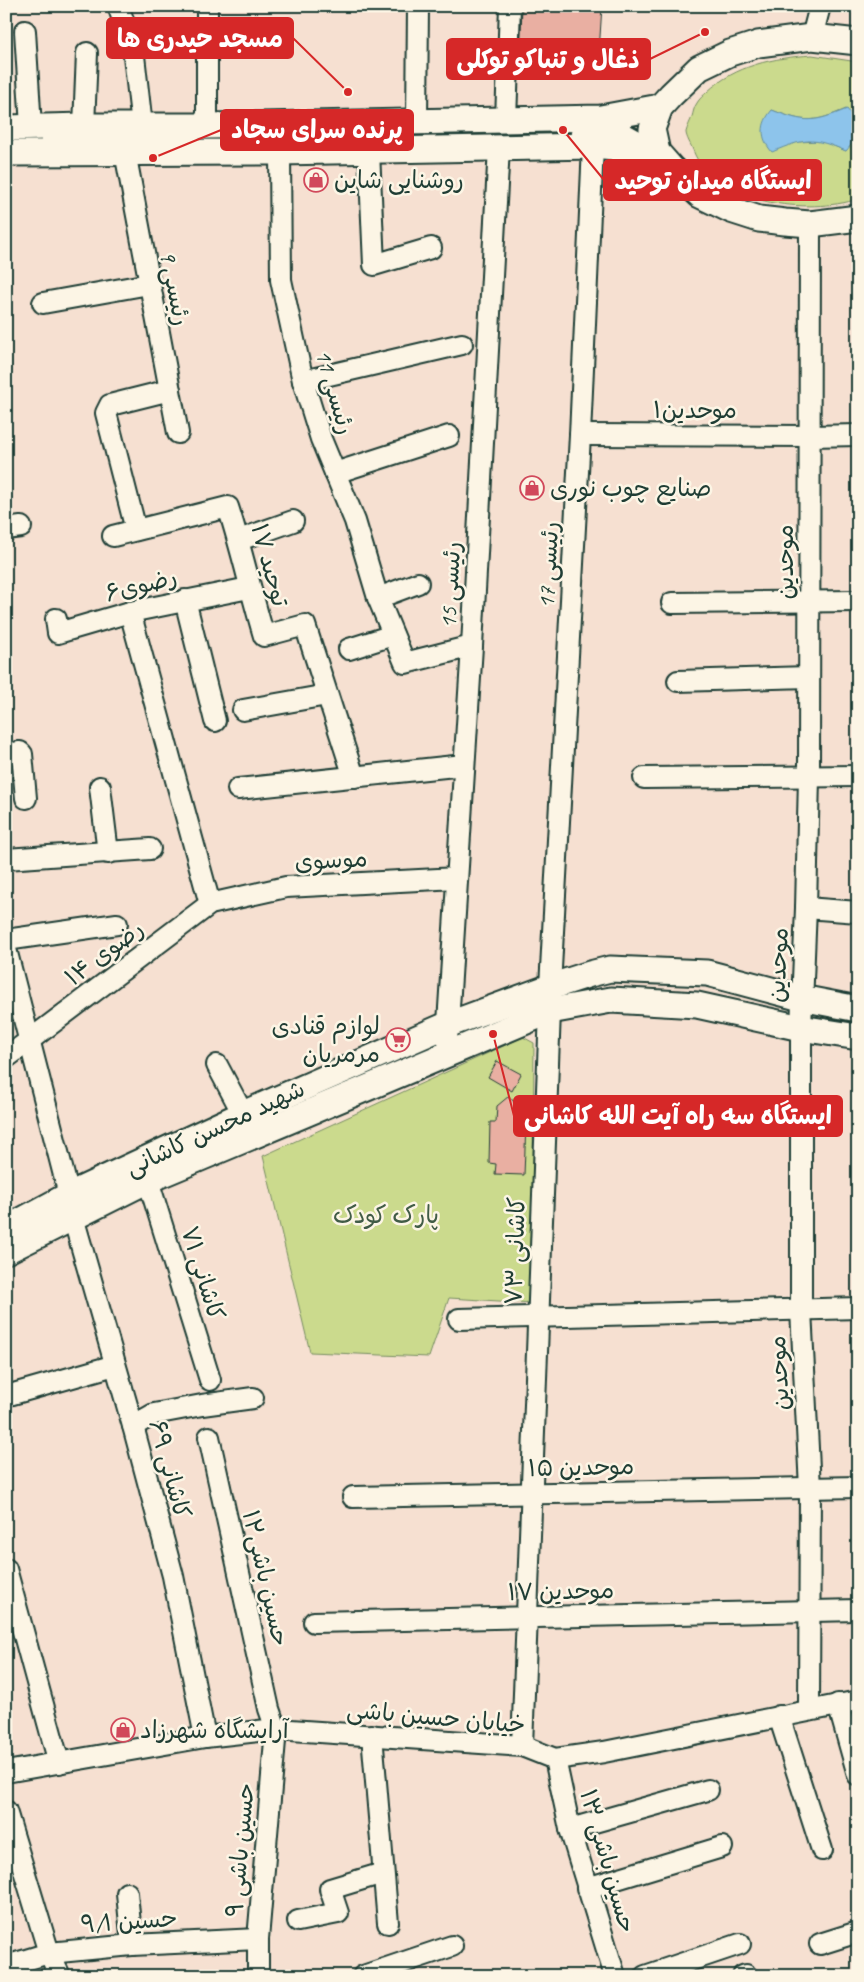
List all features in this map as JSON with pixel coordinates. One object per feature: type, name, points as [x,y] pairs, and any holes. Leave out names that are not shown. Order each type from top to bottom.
[{"type":"main road","points":[[858,42],[812,37],[758,44],[730,53],[699,68],[660,107],[652,129],[657,152],[672,169],[700,195],[731,210],[759,219],[810,224],[858,218]]},
{"type":"main road","points":[[6,128],[601,118],[660,107]]},
{"type":"main road","points":[[6,153],[369,151],[593,146],[657,152]]},
{"type":"main road","name":"شهید محسن کاشانی","points":[[6,1229],[71,1206],[243,1114],[447,1025],[550,999],[610,970],[707,973],[801,998],[858,1009]]},
{"type":"main road","points":[[6,1251],[71,1206],[148,1180],[448,1054],[550,999]]},
{"type":"main road","name":"شهید محسن کاشانی","points":[[550,999],[697,1004],[801,1028],[858,1038]]},
{"type":"street","points":[[118,6],[134,47],[142,126]]},
{"type":"street","points":[[207,126],[208,6]]},
{"type":"street","points":[[417,122],[418,6]]},
{"type":"street","points":[[506,120],[510,6]]},
{"type":"street","points":[[812,37],[820,6]]},
{"type":"street","points":[[25,31],[31,127]]},
{"type":"street","points":[[84,126],[87,53]]},
{"type":"street","points":[[6,142],[616,129],[657,152]]},
{"type":"street","name":"رئیسی 17","points":[[550,999],[580,434],[593,146]]},
{"type":"street","name":"رئیسی 15","points":[[448,1054],[447,1025],[472,646],[499,148]]},
{"type":"street","points":[[369,151],[374,265],[432,248]]},
{"type":"street","name":"رئیسی 9","points":[[125,152],[178,433]]},
{"type":"street","name":"رئیسی 11","points":[[280,152],[281,280],[303,381],[321,439],[355,521],[378,598],[405,663],[472,646]]},
{"type":"street","name":"موحدین","points":[[809,1709],[810,1488],[801,1310],[801,998],[806,908],[809,777],[810,224]]},
{"type":"street","points":[[44,303],[149,284]]},
{"type":"street","points":[[303,381],[462,344]]},
{"type":"street","points":[[113,536],[136,530],[106,413],[110,405],[170,390]]},
{"type":"street","name":"موحدین۱","points":[[580,434],[858,435]]},
{"type":"street","points":[[335,473],[448,436]]},
{"type":"street","name":"توحید ۱۷","points":[[136,530],[228,507],[239,540],[249,588],[264,636],[305,625],[328,695]]},
{"type":"street","points":[[239,540],[294,521]]},
{"type":"street","points":[[378,598],[418,583]]},
{"type":"street","name":"رضوی۶","points":[[56,619],[58,633],[130,612],[249,588]]},
{"type":"street","points":[[185,600],[215,721]]},
{"type":"street","points":[[672,603],[858,601]]},
{"type":"street","points":[[130,612],[210,904]]},
{"type":"street","points":[[349,649],[393,635]]},
{"type":"street","points":[[678,680],[809,677]]},
{"type":"street","points":[[243,710],[328,695],[354,776]]},
{"type":"street","points":[[13,753],[23,756],[26,798]]},
{"type":"street","points":[[238,789],[464,765]]},
{"type":"street","points":[[644,778],[858,776]]},
{"type":"street","points":[[100,787],[108,853]]},
{"type":"street","points":[[6,859],[150,849]]},
{"type":"street","name":"موسوی","points":[[210,904],[286,887],[457,878]]},
{"type":"street","name":"رضوی ۱۴","points":[[6,1058],[210,904]]},
{"type":"street","points":[[806,908],[858,912]]},
{"type":"street","points":[[6,940],[117,924]]},
{"type":"street","name":"کاشانی ۶۹","points":[[6,949],[11,990],[29,1042],[71,1206],[173,1576],[205,1737]]},
{"type":"street","name":"کاشانی ۷۳","points":[[522,1746],[550,999]]},
{"type":"street","points":[[217,1066],[243,1114]]},
{"type":"street","name":"کاشانی ۷۱","points":[[148,1180],[210,1380]]},
{"type":"street","points":[[459,1319],[858,1308]]},
{"type":"street","points":[[6,1396],[115,1365]]},
{"type":"street","points":[[133,1426],[154,1414],[253,1398]]},
{"type":"street","name":"حسین باشی۱۲","points":[[209,1437],[267,1699],[276,1728]]},
{"type":"street","name":"موحدین ۱۵","points":[[353,1497],[858,1487]]},
{"type":"street","points":[[6,1569],[59,1763]]},
{"type":"street","name":"موحدین ۱۷","points":[[314,1622],[858,1610]]},
{"type":"street","points":[[848,1703],[858,1775]]},
{"type":"street","name":"خیابان حسین باشی","points":[[6,1772],[205,1737],[276,1728],[522,1746],[555,1759],[604,1752],[809,1709],[848,1703]]},
{"type":"street","points":[[779,1716],[822,1850]]},
{"type":"street","name":"حسین باشی ۹","points":[[258,1976],[258,1939],[276,1728]]},
{"type":"street","points":[[372,1736],[388,1923]]},
{"type":"street","name":"حسین باشی ۱۳","points":[[555,1759],[570,1829],[615,1976]]},
{"type":"street","points":[[570,1829],[708,1790]]},
{"type":"street","points":[[6,1811],[49,1953],[60,1976]]},
{"type":"street","points":[[587,1888],[722,1847]]},
{"type":"street","points":[[298,1921],[338,1913],[330,1889],[383,1873]]},
{"type":"street","points":[[127,1893],[132,1945]]},
{"type":"street","points":[[820,1944],[858,1932]]},
{"type":"street","name":"حسین ۹/۱","points":[[6,1966],[49,1953],[132,1945],[258,1939]]},
{"type":"street","points":[[645,1976],[740,1944]]},
{"type":"street","points":[[363,1976],[452,1946]]},
{"type":"green space","points":[[812,55],[858,62],[858,199],[838,204],[790,205],[765,201],[741,194],[720,183],[704,169],[688,139],[686,132],[696,105],[718,83],[743,69],[783,58]],"holes":[[[846,109],[846,151],[822,141],[796,142],[772,110],[809,120],[825,117]]]},
{"type":"green space","name":"پارک کودک","points":[[523,1037],[534,1043],[532,1303],[449,1298],[429,1357],[310,1352],[263,1156]]},
{"type":"water","points":[[847,109],[854,120],[856,130],[853,140],[846,151],[825,143],[809,141],[793,144],[772,152],[765,142],[763,131],[765,120],[772,110],[809,120],[826,117]]},
{"type":"building","points":[[522,6],[602,6],[598,67],[520,63]]},
{"type":"building","points":[[497,1061],[521,1074],[512,1091],[488,1077]]},
{"type":"building","points":[[509,1096],[519,1108],[518,1123],[526,1123],[524,1175],[495,1174],[496,1164],[489,1163],[490,1122],[496,1122],[497,1106]]},
{"type":"place","name":"ذغال و تنباکو توکلی","points":[[705,32]]},
{"type":"place","name":"مسجد حیدری ها","points":[[348,92]]},
{"type":"place","name":"ایستگاه میدان توحید","points":[[563,130]]},
{"type":"place","name":"پرنده سرای سجاد","points":[[153,158]]},
{"type":"place","name":"روشنایی شاین","points":[[316,180]]},
{"type":"place","name":"صنایع چوب نوری","points":[[532,488]]},
{"type":"place","name":"ایستگاه سه راه آیت الله کاشانی","points":[[493,1034]]},
{"type":"place","name":"لوازم قنادی مرمریان","points":[[398,1040]]},
{"type":"place","name":"آرایشگاه شهرزاد","points":[[123,1730]]}]
